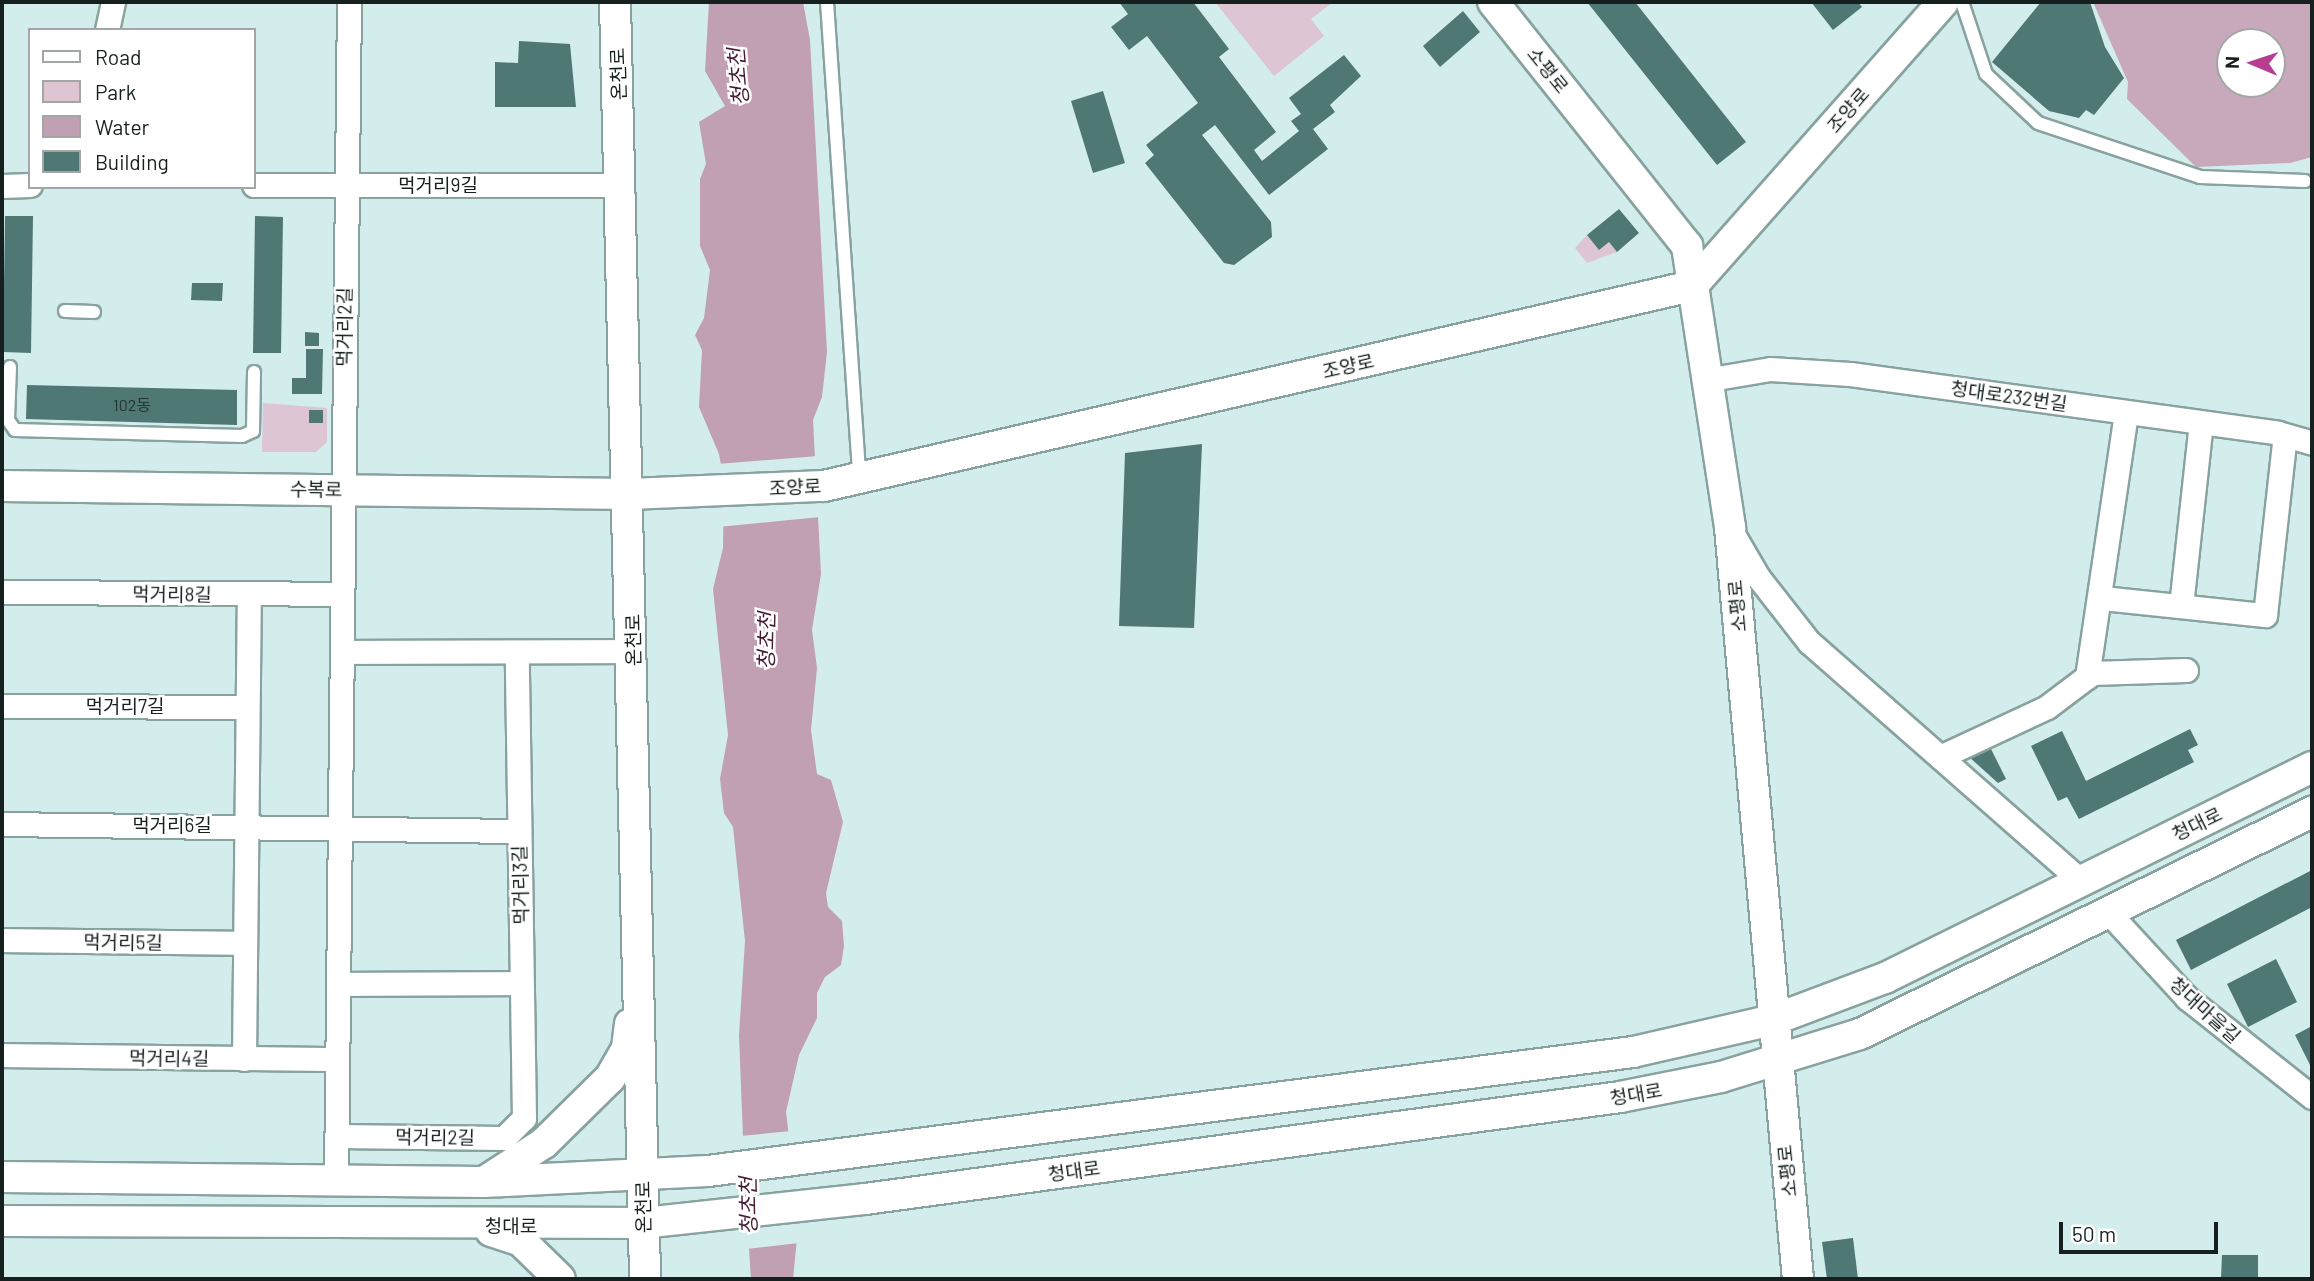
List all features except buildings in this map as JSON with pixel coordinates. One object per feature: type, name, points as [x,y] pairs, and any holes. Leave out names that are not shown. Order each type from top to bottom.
[{"type":"street","points":[[107,28],[113,2]]},
{"type":"street","name":"먹거리2길","points":[[336,1180],[343,826],[341,594],[349,2]]},
{"type":"street","name":"온천로","points":[[615,2],[634,650],[637,961],[645,1279]]},
{"type":"street","name":"조양로","points":[[630,494],[824,486],[860,480],[1692,286],[1943,2]]},
{"type":"street","name":"소평로","points":[[1499,4],[1677,228],[1687,246],[1705,380],[1730,528],[1776,1062],[1798,1279]]},
{"type":"street","name":"먹거리9길","points":[[256,185],[622,185]]},
{"type":"street","points":[[2,186],[28,186]]},
{"type":"street","name":"청대로232번길","points":[[1705,380],[1770,369],[1850,374],[2285,435],[2312,443]]},
{"type":"street","points":[[2087,677],[2102,598],[2126,413]]},
{"type":"street","points":[[2181,606],[2201,423]]},
{"type":"street","points":[[2102,598],[2265,615],[2285,435]]},
{"type":"street","name":"수복로","points":[[2,486],[630,494]]},
{"type":"street","points":[[1730,528],[1758,578],[1809,642],[2081,881],[2108,912]]},
{"type":"street","name":"먹거리8길","points":[[2,592],[341,594]]},
{"type":"street","points":[[244,1059],[249,595]]},
{"type":"street","points":[[342,652],[634,650]]},
{"type":"street","name":"먹거리3길","points":[[517,652],[524,1118]]},
{"type":"street","points":[[1940,757],[2047,707],[2087,677],[2186,670]]},
{"type":"street","name":"먹거리7길","points":[[2,706],[247,707]]},
{"type":"street","name":"청대로","points":[[2,1177],[483,1182],[643,1176],[864,1153],[1577,1060],[1773,1020],[1910,968],[2312,767]]},
{"type":"street","name":"청대로","points":[[2,1221],[478,1226],[643,1223],[866,1199],[1620,1097],[1776,1062],[1900,1016],[2312,811]]},
{"type":"street","name":"먹거리6길","points":[[2,824],[343,826]]},
{"type":"street","points":[[343,826],[519,831]]},
{"type":"street","name":"청대마을길","points":[[2108,912],[2187,998],[2312,1097]]},
{"type":"street","name":"먹거리5길","points":[[2,940],[244,943]]},
{"type":"street","points":[[483,1182],[544,1143],[610,1078],[627,1048],[637,961]]},
{"type":"street","points":[[339,984],[522,983]]},
{"type":"street","name":"먹거리4길","points":[[2,1055],[337,1059]]},
{"type":"street","name":"먹거리2길","points":[[337,1136],[504,1138],[524,1118]]},
{"type":"street","points":[[478,1226],[521,1241],[560,1279]]},
{"type":"lane","points":[[827,2],[860,480]]},
{"type":"lane","points":[[1962,2],[1986,74],[2038,123],[2200,177],[2305,181]]},
{"type":"lane","points":[[65,311],[94,312]]},
{"type":"lane","points":[[10,367],[8,420],[15,430],[242,436],[253,431],[254,372]]},
{"type":"green space","points":[[1215,2],[1333,2],[1311,19],[1324,36],[1274,76]]},
{"type":"green space","points":[[1587,235],[1599,249],[1609,242],[1617,252],[1587,263],[1575,248]]},
{"type":"green space","points":[[263,403],[327,408],[327,442],[316,452],[262,452]]},
{"type":"shaded area","points":[[2093,2],[2312,2],[2312,157],[2290,163],[2196,167],[2127,99],[2128,82]]},
{"type":"water","name":"청초천","points":[[709,2],[803,2],[810,40],[827,352],[822,397],[813,420],[821,574],[812,630],[817,668],[811,730],[817,774],[831,780],[843,822],[826,893],[828,907],[842,921],[844,946],[841,965],[825,977],[817,993],[817,1018],[799,1055],[786,1112],[799,1218],[793,1279],[751,1279],[745,1189],[739,1035],[745,941],[733,827],[724,813],[720,779],[728,735],[713,589],[723,548],[724,481],[719,454],[699,407],[702,350],[695,335],[704,318],[710,270],[700,246],[700,179],[706,164],[699,122],[725,106],[705,71]]},
{"type":"pier","points":[[818,456],[820,517],[718,527],[717,464]]},
{"type":"pier","points":[[791,1131],[802,1218],[799,1243],[746,1249],[740,1136]]}]
